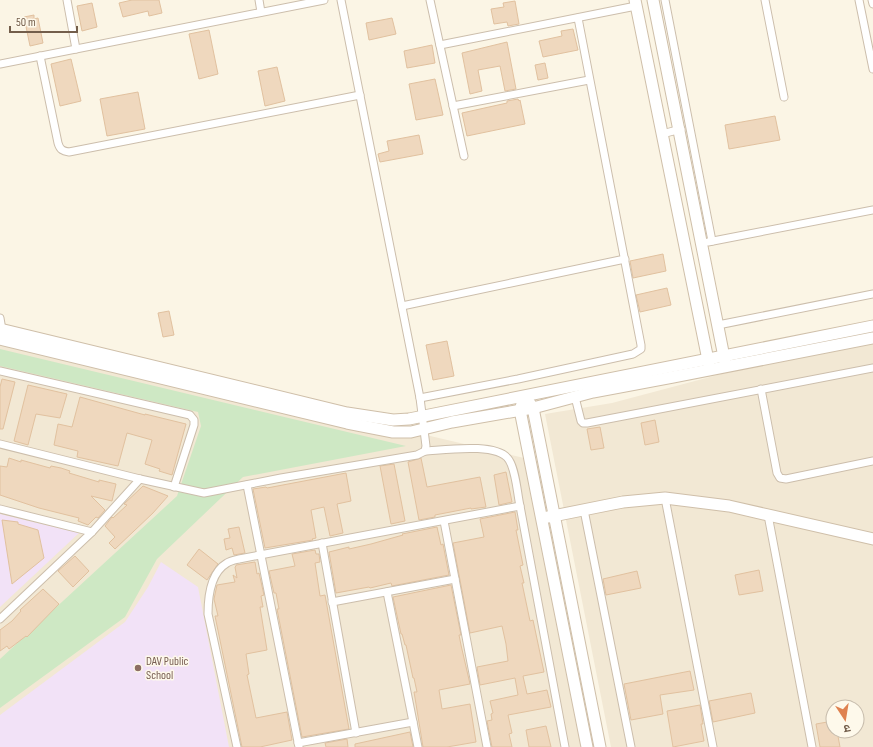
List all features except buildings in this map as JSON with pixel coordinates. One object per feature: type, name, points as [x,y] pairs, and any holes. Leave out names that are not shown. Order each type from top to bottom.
[{"type":"street","points":[[67,0],[76,49]]},
{"type":"street","points":[[259,0],[261,12]]},
{"type":"street","points":[[0,64],[324,0]]},
{"type":"street","points":[[341,0],[420,398],[421,416],[426,446],[425,451]]},
{"type":"street","points":[[430,0],[464,156]]},
{"type":"street","points":[[653,0],[684,128],[707,242],[718,325],[726,367]]},
{"type":"street","points":[[665,0],[684,128]]},
{"type":"street","points":[[765,0],[784,97]]},
{"type":"street","points":[[859,0],[873,69]]},
{"type":"street","points":[[872,0],[873,4]]},
{"type":"street","points":[[440,45],[578,18],[636,3],[709,364]]},
{"type":"street","points":[[420,398],[518,379],[637,352],[641,349],[578,18]]},
{"type":"street","points":[[40,56],[58,143],[63,151],[69,152],[360,95]]},
{"type":"street","points":[[453,106],[589,80]]},
{"type":"street","points":[[662,134],[684,128]]},
{"type":"street","points":[[707,242],[873,210]]},
{"type":"street","points":[[402,306],[625,259]]},
{"type":"street","points":[[718,325],[873,294]]},
{"type":"street","points":[[0,318],[1,333]]},
{"type":"street","points":[[1,333],[376,429],[393,432],[411,432],[452,422],[533,408],[709,364],[724,356],[873,326]]},
{"type":"street","points":[[1,333],[347,413],[393,420],[709,364],[726,367],[873,338]]},
{"type":"street","points":[[575,397],[581,421],[583,423],[587,423],[873,368]]},
{"type":"street","points":[[0,371],[190,415],[194,420],[194,425],[177,487]]},
{"type":"street","points":[[761,389],[777,472],[780,478],[786,479],[873,461]]},
{"type":"street","points":[[525,396],[533,408],[600,747]]},
{"type":"street","points":[[525,396],[520,410],[587,747]]},
{"type":"street","points":[[0,444],[140,479],[204,493],[281,478],[417,455],[425,451],[471,448],[492,450],[502,453],[509,459],[513,471],[566,747]]},
{"type":"street","points":[[0,619],[92,532],[140,479]]},
{"type":"street","points":[[247,485],[298,745],[413,722]]},
{"type":"street","points":[[541,518],[624,502],[664,498],[729,506],[873,539]]},
{"type":"street","points":[[664,498],[713,747]]},
{"type":"street","points":[[237,747],[208,614],[210,588],[218,572],[227,563],[238,558],[520,506]]},
{"type":"street","points":[[0,509],[92,532]]},
{"type":"street","points":[[584,510],[631,747]]},
{"type":"street","points":[[768,515],[812,747]]},
{"type":"street","points":[[444,521],[487,747]]},
{"type":"street","points":[[322,542],[356,733]]},
{"type":"street","points":[[332,602],[455,579]]},
{"type":"street","points":[[387,592],[418,747]]},
{"type":"shaded area","points":[[0,335],[537,461],[594,747],[0,747]]},
{"type":"shaded area","points":[[873,344],[873,747],[611,747],[545,414],[612,403],[725,373]]},
{"type":"shaded area","points":[[0,514],[79,533],[0,607]]},
{"type":"shaded area","name":"DAV Public School","points":[[161,562],[198,587],[229,747],[0,747],[0,715],[125,622],[148,587]]},
{"type":"green space","points":[[0,349],[406,446],[243,477],[157,559],[125,617],[0,708],[0,659],[177,496],[201,426],[198,412],[0,366]]},
{"type":"place","name":"DAV Public School","points":[[138,668]]}]
